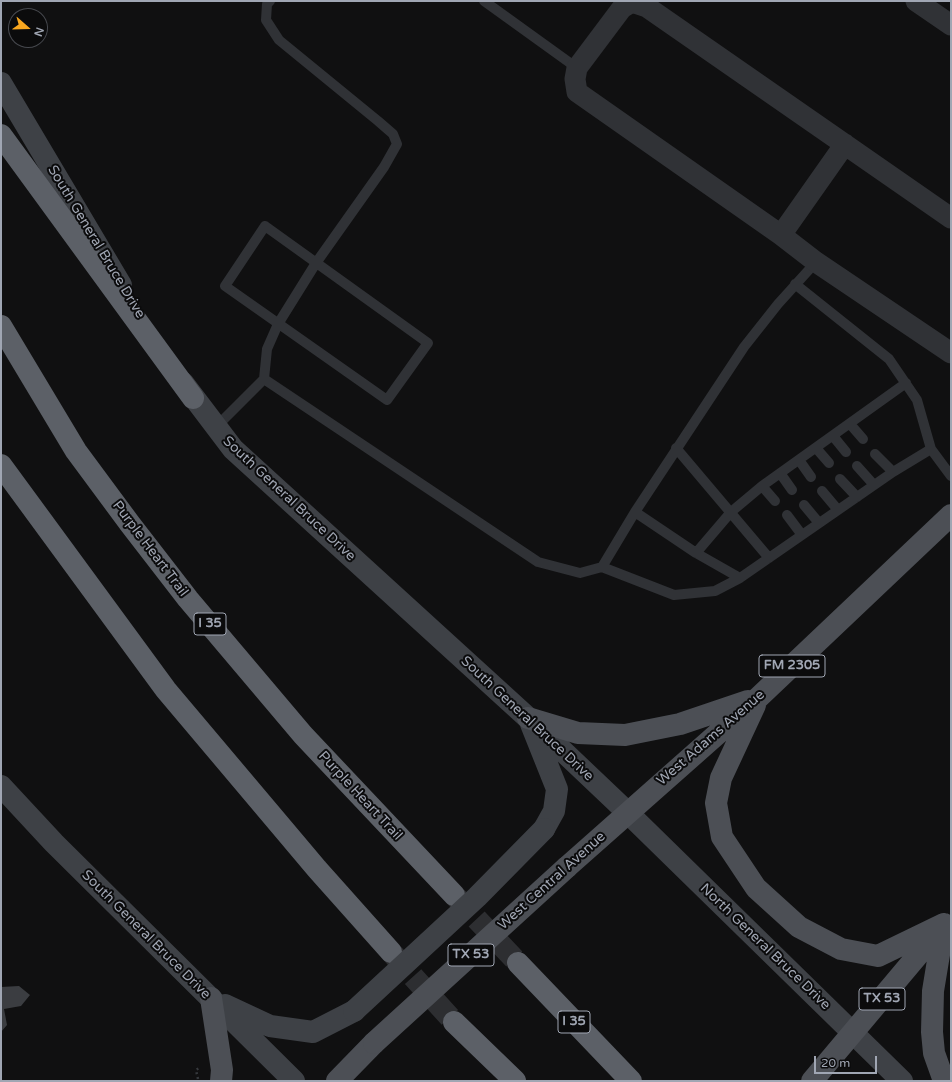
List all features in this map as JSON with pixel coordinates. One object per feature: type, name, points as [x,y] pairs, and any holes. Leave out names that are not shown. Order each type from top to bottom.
[{"type":"highway","points":[[1,134],[193,398]]},
{"type":"highway","name":"Purple Heart Trail","points":[[1,326],[76,451],[188,598],[303,735],[454,895]]},
{"type":"highway","points":[[1,465],[166,690],[312,863],[391,952]]},
{"type":"highway","name":"I 35","points":[[518,963],[632,1081]]},
{"type":"highway","points":[[454,1022],[515,1081]]},
{"type":"main road","name":"South General Bruce Drive","points":[[1,83],[122,287],[193,398],[215,428],[233,449],[528,718],[627,812]]},
{"type":"main road","name":"West Adams Avenue","points":[[627,812],[759,697],[951,515]]},
{"type":"main road","points":[[528,718],[578,733],[626,735],[680,724],[759,697]]},
{"type":"main road","points":[[759,697],[721,778],[716,803],[722,837],[756,888],[799,927],[841,949],[878,956],[948,920]]},
{"type":"main road","points":[[211,998],[270,1026],[313,1032],[354,1011],[477,897],[544,829],[554,811],[557,789],[528,718]]},
{"type":"main road","name":"South General Bruce Drive","points":[[1,786],[54,843],[294,1081]]},
{"type":"main road","name":"West Central Avenue","points":[[337,1081],[374,1043],[627,812]]},
{"type":"main road","name":"North General Bruce Drive","points":[[627,812],[902,1081]]},
{"type":"main road","points":[[944,1081],[934,1053],[932,1032],[934,991],[948,920]]},
{"type":"main road","name":"TX 53","points":[[812,1081],[948,920]]},
{"type":"main road","points":[[211,998],[222,1070],[221,1081]]},
{"type":"street","points":[[916,1],[951,25]]},
{"type":"street","points":[[950,351],[816,262],[782,235],[577,92],[575,79],[577,68],[622,8],[632,2],[647,7],[951,218]]},
{"type":"street","points":[[782,235],[844,144]]},
{"type":"lane","points":[[215,428],[264,379],[267,349],[278,324],[316,263],[384,167],[397,144],[393,134],[279,40],[266,20],[267,4],[270,1]]},
{"type":"lane","points":[[484,1],[577,68]]},
{"type":"lane","points":[[265,226],[316,263],[428,342],[387,400],[225,286],[265,226]]},
{"type":"lane","points":[[602,567],[676,448],[744,347],[795,284],[816,262]]},
{"type":"lane","points":[[795,284],[889,359],[917,400],[931,449],[951,476]]},
{"type":"lane","points":[[264,379],[538,562],[580,573],[602,567],[674,596],[715,591],[740,578],[893,472],[931,449]]},
{"type":"lane","points":[[696,553],[731,512],[762,486],[906,383]]},
{"type":"lane","points":[[850,424],[863,439]]},
{"type":"lane","points":[[833,436],[846,452]]},
{"type":"lane","points":[[676,448],[769,558]]},
{"type":"lane","points":[[816,448],[829,463]]},
{"type":"lane","points":[[875,454],[893,472]]},
{"type":"lane","points":[[799,460],[811,476]]},
{"type":"lane","points":[[857,466],[874,485]]},
{"type":"lane","points":[[780,473],[792,490]]},
{"type":"lane","points":[[840,479],[857,497]]},
{"type":"lane","points":[[762,486],[775,501]]},
{"type":"lane","points":[[822,491],[838,510]]},
{"type":"lane","points":[[804,505],[819,523]]},
{"type":"lane","points":[[635,512],[696,553],[740,578]]},
{"type":"lane","points":[[787,515],[802,535]]},
{"type":"path","points":[[199,1068],[196,1070],[199,1081]]},
{"type":"building","points":[[19,986],[30,995],[21,1006],[4,1009],[7,1025],[1,1032],[1,987]]},
{"type":"tunnel","points":[[454,895],[518,963]]},
{"type":"tunnel","points":[[391,952],[454,1022]]}]
